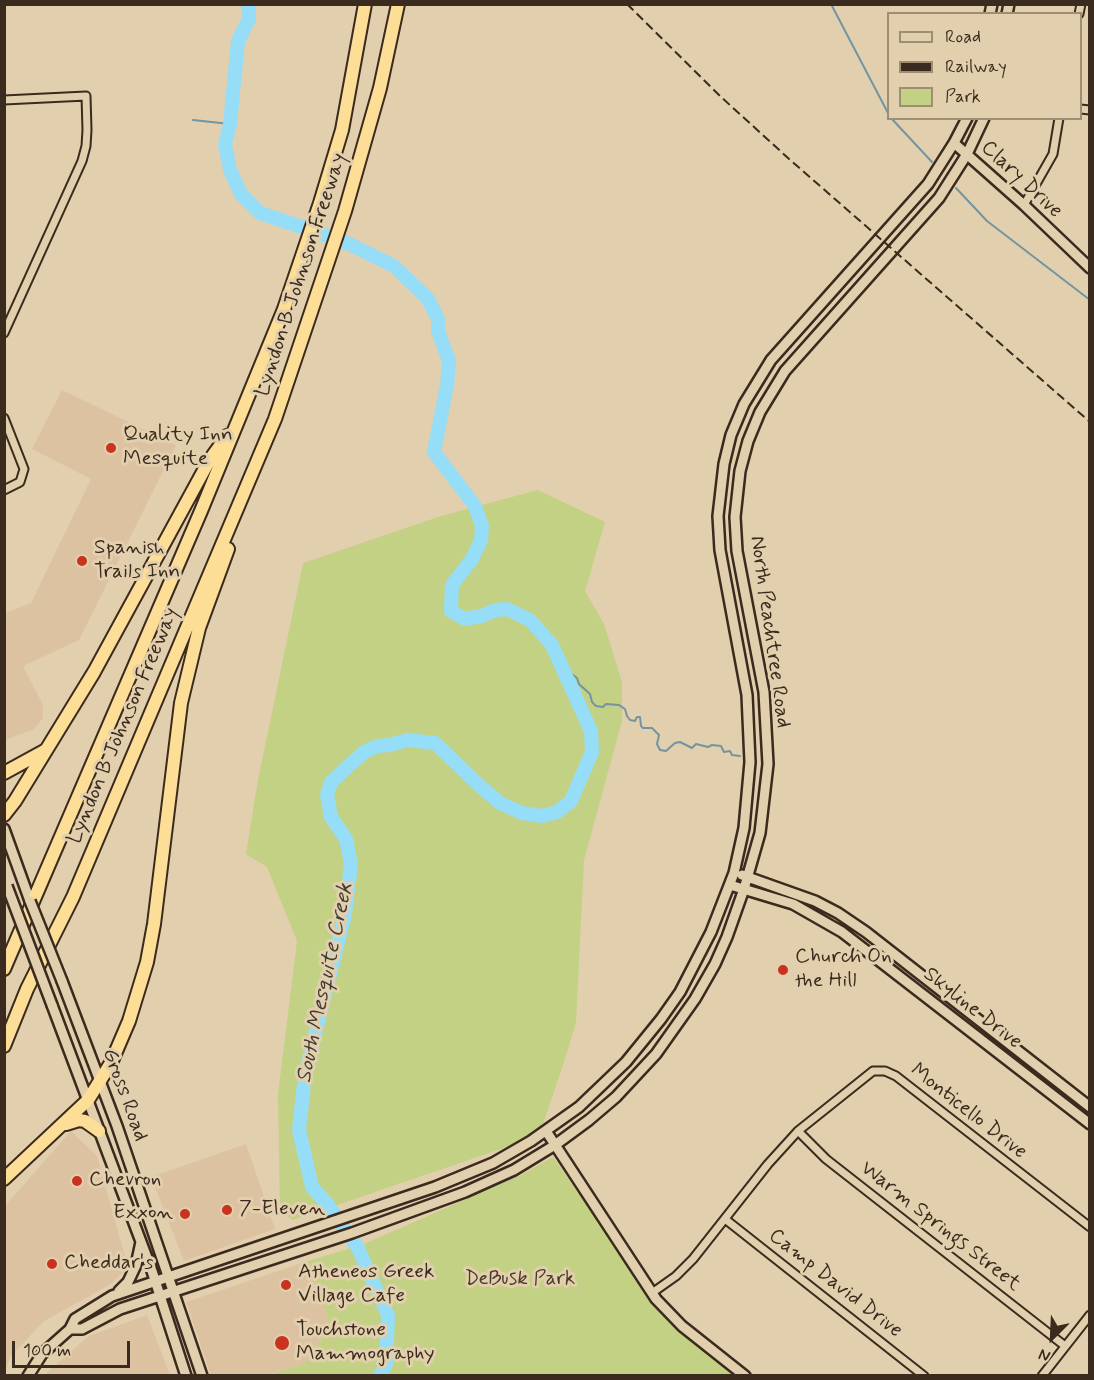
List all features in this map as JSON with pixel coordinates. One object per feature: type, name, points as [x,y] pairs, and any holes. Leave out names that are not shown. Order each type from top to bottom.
[{"type":"highway","name":"Lyndon B Johnson Freeway","points":[[4,969],[263,364],[300,264],[342,130],[365,4]]},
{"type":"highway","name":"Lyndon B Johnson Freeway","points":[[4,1046],[27,989],[73,897],[275,419],[345,211],[380,88],[398,4]]},
{"type":"highway","points":[[4,815],[49,747],[94,672],[209,461],[241,415]]},
{"type":"highway","points":[[4,1179],[88,1100],[101,1082],[129,1021],[147,962],[158,898],[179,712],[193,648],[275,419]]},
{"type":"highway","points":[[8,769],[49,747]]},
{"type":"highway","points":[[64,1124],[79,1120],[85,1121],[99,1131]]},
{"type":"main road","name":"North Peachtree Road","points":[[28,1376],[42,1354],[70,1329],[75,1319],[112,1296],[435,1187],[493,1163],[546,1131],[579,1107],[626,1062],[661,1019],[680,992],[699,957],[730,885],[744,828],[750,762],[747,694],[720,550],[719,497],[731,435],[744,404],[771,360],[928,184],[966,120]]},
{"type":"main road","name":"North Peachtree Road","points":[[70,1329],[82,1329],[120,1309],[380,1223],[465,1192],[514,1170],[555,1145],[616,1097],[656,1054],[677,1026],[715,964],[744,889],[760,833],[768,764],[764,692],[737,551],[736,498],[748,441],[760,412],[785,371],[939,198],[967,154],[983,120]]},
{"type":"main road","name":"Clary Drive","points":[[954,143],[1024,205],[1089,268]]},
{"type":"main road","points":[[747,694],[764,692]]},
{"type":"main road","name":"Gross Road","points":[[4,829],[101,1082],[202,1376]]},
{"type":"main road","name":"Skyline Drive","points":[[734,873],[815,900],[838,913],[866,932],[1089,1107]]},
{"type":"main road","name":"Gross Road","points":[[6,882],[155,1280],[186,1376]]},
{"type":"main road","name":"Skyline Drive","points":[[730,885],[793,904],[842,932],[1089,1124]]},
{"type":"main road","points":[[1048,1091],[1056,1081]]},
{"type":"main road","points":[[546,1131],[652,1293],[682,1326],[745,1376]]},
{"type":"main road","points":[[114,1170],[130,1164]]},
{"type":"main road","points":[[278,1240],[282,1256]]},
{"type":"main road","points":[[112,1296],[128,1282],[136,1265],[141,1242]]},
{"type":"street","points":[[4,100],[86,96],[87,130],[82,161],[4,333]]},
{"type":"street","points":[[1024,205],[1053,154],[1059,120]]},
{"type":"street","points":[[4,417],[24,469],[20,482],[4,490]]},
{"type":"street","name":"Monticello Drive","points":[[652,1293],[676,1276],[690,1262],[783,1145],[873,1071],[885,1071],[896,1076],[1089,1227]]},
{"type":"street","name":"Warm Springs Street","points":[[798,1131],[826,1159],[1065,1346]]},
{"type":"street","name":"Camp David Drive","points":[[725,1219],[924,1376]]},
{"type":"street","points":[[1042,1376],[1089,1316]]},
{"type":"shaded area","points":[[62,390],[176,445],[79,640],[23,666],[43,705],[43,718],[34,729],[5,740],[5,613],[31,603],[91,479],[32,449]]},
{"type":"shaded area","points":[[71,1131],[97,1156],[126,1260],[125,1270],[111,1284],[44,1321],[10,1357],[5,1371],[5,1206]]},
{"type":"shaded area","points":[[246,1144],[275,1229],[184,1261],[151,1177]]},
{"type":"shaded area","points":[[308,1261],[328,1319],[326,1330],[317,1347],[320,1358],[267,1375],[211,1375],[186,1302]]},
{"type":"shaded area","points":[[147,1315],[170,1375],[44,1375],[89,1336]]},
{"type":"green space","points":[[538,490],[605,522],[585,591],[604,624],[622,682],[622,721],[584,860],[576,1023],[563,1065],[539,1136],[293,1220],[280,1211],[278,1094],[297,941],[267,867],[246,854],[258,780],[303,563],[441,516]]},
{"type":"green space","name":"DeBusk Park","points":[[553,1157],[675,1329],[739,1376],[267,1376],[320,1357],[317,1347],[326,1330],[328,1319],[308,1261],[364,1244],[521,1175]]},
{"type":"waterway","name":"South Mesquite Creek","points":[[248,4],[249,19],[238,41],[230,124],[225,144],[230,170],[241,194],[260,213],[343,241],[394,266],[428,299],[438,319],[438,331],[449,361],[447,385],[434,452],[475,506],[482,526],[481,540],[472,559],[452,585],[451,611],[465,619],[507,609],[530,620],[552,645],[591,731],[592,752],[571,801],[557,812],[542,816],[522,813],[500,803],[435,743],[408,740],[377,746],[364,752],[331,782],[327,795],[331,817],[346,839],[351,864],[345,914],[305,1075],[299,1130],[312,1187],[328,1205],[358,1248],[388,1315],[386,1364],[380,1376]]},
{"type":"waterway","points":[[831,4],[887,111]]},
{"type":"waterway","points":[[193,120],[230,124]]},
{"type":"waterway","points":[[893,120],[932,162]]},
{"type":"waterway","points":[[956,188],[987,221],[1090,300]]},
{"type":"waterway","points":[[564,668],[577,678],[596,706],[619,705],[625,709],[630,720],[635,721],[637,717],[640,717],[643,728],[652,728],[659,735],[657,744],[660,750],[666,751],[675,743],[680,742],[692,748],[696,744],[708,747],[721,746],[724,752],[730,751],[732,755],[740,756]]},
{"type":"railway","points":[[627,4],[720,96],[788,158],[1090,422]]},
{"type":"place","name":"Quality Inn Mesquite","points":[[111,448]]},
{"type":"place","name":"Spanish Trails Inn","points":[[82,561]]},
{"type":"place","name":"Church On the Hill","points":[[783,970]]},
{"type":"place","name":"Chevron","points":[[77,1181]]},
{"type":"place","name":"7-Eleven","points":[[227,1210]]},
{"type":"place","name":"Exxon","points":[[185,1214]]},
{"type":"place","name":"Cheddar's","points":[[52,1264]]},
{"type":"place","name":"Atheneos Greek Village Cafe","points":[[286,1285]]},
{"type":"place","name":"Touchstone Mammography","points":[[282,1343]]}]
